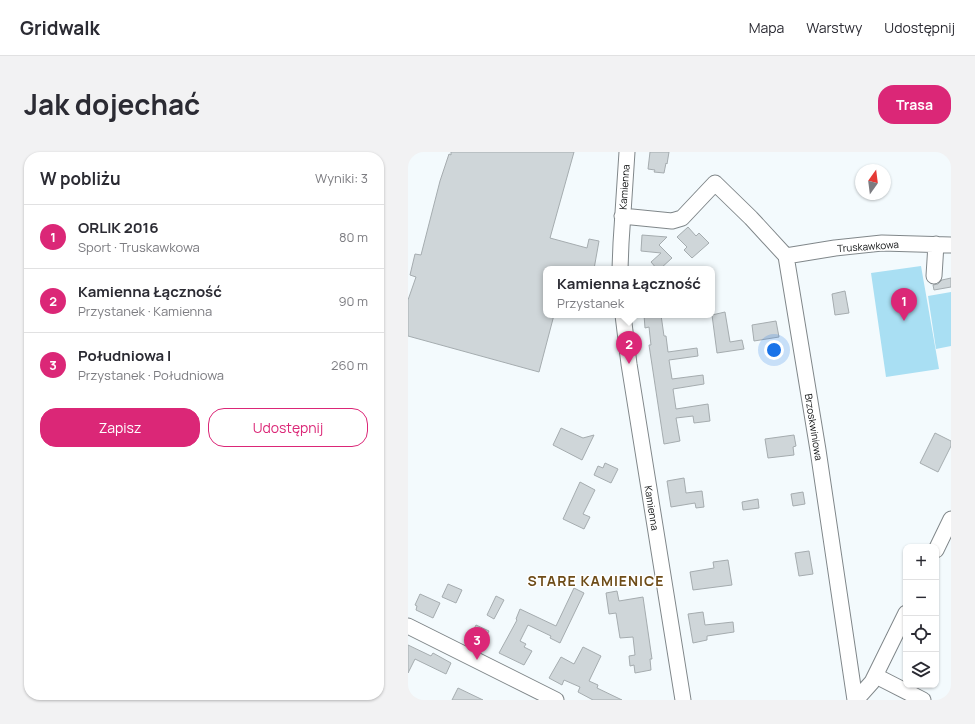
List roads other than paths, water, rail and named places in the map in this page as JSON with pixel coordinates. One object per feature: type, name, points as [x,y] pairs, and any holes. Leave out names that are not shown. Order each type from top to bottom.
[{"type":"street","name":"Kamienna","points":[[620,266],[627,152]]},
{"type":"street","points":[[622,216],[672,221],[677,220],[682,218],[715,183],[751,218],[786,256]]},
{"type":"street","name":"Truskawkowa","points":[[786,256],[835,248],[882,243],[951,245]]},
{"type":"street","points":[[934,276],[936,244]]},
{"type":"street","name":"Brzoskwiniowa","points":[[786,256],[818,450],[855,700]]},
{"type":"street","name":"Kamienna","points":[[623,318],[629,364],[683,700]]},
{"type":"street","points":[[939,544],[951,519]]},
{"type":"street","points":[[855,700],[868,687],[876,676],[905,616]]},
{"type":"street","points":[[408,626],[556,700]]},
{"type":"street","points":[[876,676],[924,700]]},
{"type":"place","name":"ORLIK 2016","points":[[904,321]]},
{"type":"place","name":"Kamienna Łączność","points":[[629,364]]},
{"type":"place","name":"Południowa I","points":[[477,660]]},
{"type":"district","name":"STARE KAMIENICE","points":[[596,580]]}]
